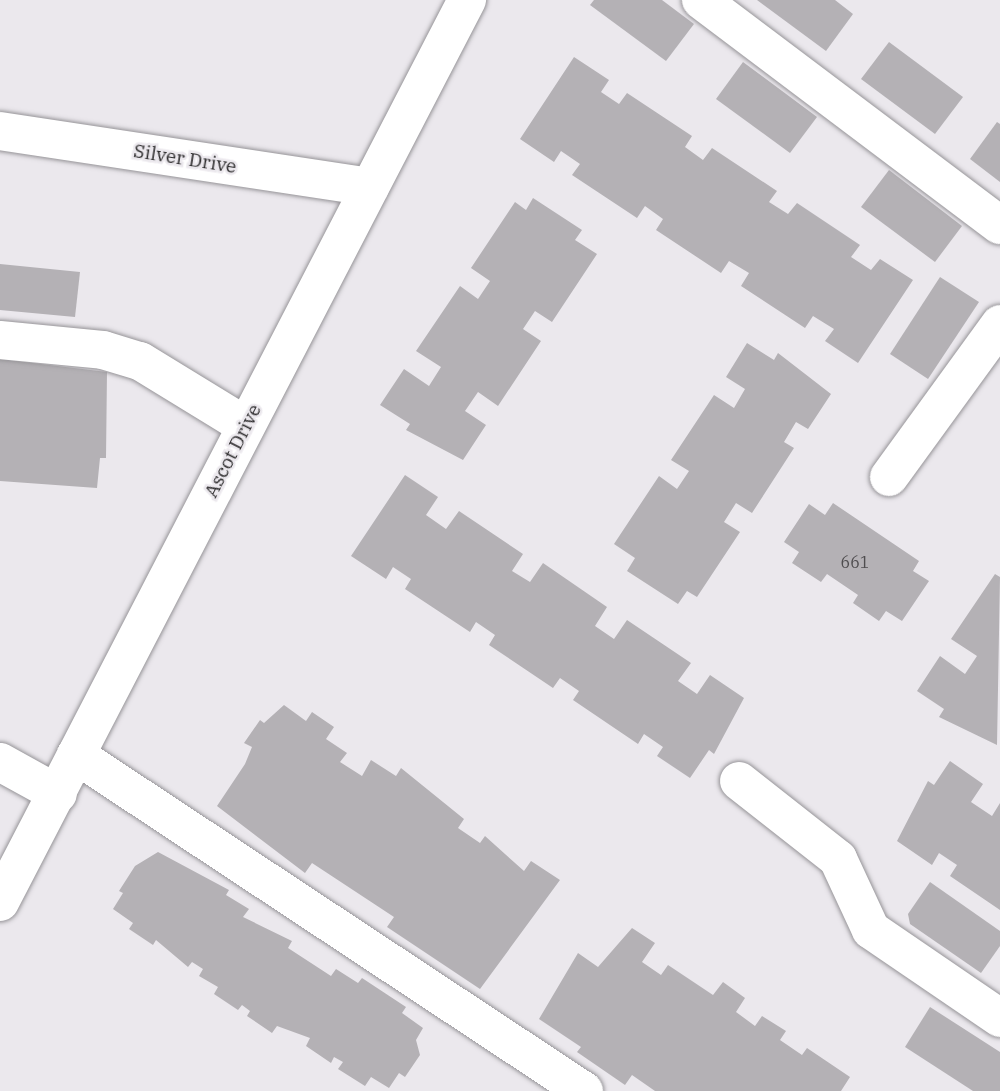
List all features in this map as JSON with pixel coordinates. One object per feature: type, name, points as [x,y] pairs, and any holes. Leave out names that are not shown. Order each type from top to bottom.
[{"type":"street","name":"Ascot Drive","points":[[0,902],[467,0]]},
{"type":"street","points":[[701,0],[1000,225]]},
{"type":"street","name":"Silver Drive","points":[[0,131],[370,187]]},
{"type":"street","points":[[889,477],[1000,324]]},
{"type":"street","points":[[0,340],[103,350],[140,361],[246,426]]},
{"type":"street","points":[[76,755],[584,1091]]},
{"type":"street","points":[[0,762],[58,794]]},
{"type":"street","points":[[739,781],[838,859],[871,930],[1000,1018]]},
{"type":"building","points":[[594,0],[662,0],[694,24],[666,61],[590,5]]},
{"type":"building","points":[[757,0],[835,0],[853,14],[826,51]]},
{"type":"building","points":[[889,42],[963,97],[935,134],[861,79]]},
{"type":"building","points":[[574,57],[609,80],[601,92],[619,104],[627,93],[692,136],[685,147],[703,160],[712,148],[777,191],[769,202],[788,214],[797,203],[860,245],[851,257],[871,270],[880,259],[913,280],[858,363],[825,341],[834,329],[813,316],[805,328],[741,286],[749,273],[729,261],[721,273],[656,230],[663,219],[645,206],[637,218],[572,175],[580,164],[561,151],[554,162],[520,139]]},
{"type":"building","points":[[743,62],[817,117],[790,153],[716,99]]},
{"type":"building","points":[[997,122],[1000,124],[1000,182],[970,159]]},
{"type":"building","points":[[889,170],[962,226],[935,262],[861,207]]},
{"type":"building","points":[[533,198],[582,230],[575,240],[597,254],[552,322],[535,311],[523,329],[541,341],[498,406],[478,392],[465,411],[486,425],[463,460],[406,430],[410,424],[380,405],[404,369],[429,386],[441,367],[416,351],[460,286],[478,299],[490,281],[471,268],[515,202],[526,210]]},
{"type":"building","points":[[0,264],[80,272],[75,317],[0,310]]},
{"type":"building","points":[[940,277],[979,302],[928,379],[890,354]]},
{"type":"building","points":[[747,343],[774,360],[778,353],[831,394],[808,429],[796,422],[784,442],[794,448],[752,513],[736,503],[724,522],[740,532],[697,597],[687,591],[678,604],[627,571],[635,558],[614,544],[659,476],[677,489],[689,471],[671,460],[714,395],[734,408],[745,389],[726,377]]},
{"type":"building","points":[[0,359],[107,372],[106,458],[100,458],[97,488],[0,481]]},
{"type":"building","points":[[405,475],[438,497],[426,515],[446,529],[459,511],[523,554],[512,571],[530,582],[543,563],[607,607],[595,626],[614,639],[627,620],[691,663],[678,681],[697,694],[710,675],[744,698],[714,754],[709,750],[690,778],[657,756],[663,747],[644,734],[638,744],[573,700],[579,691],[560,678],[553,688],[489,645],[495,635],[476,622],[470,632],[405,589],[411,579],[393,567],[386,579],[351,556]]},
{"type":"building","points":[[833,503],[919,561],[913,571],[929,581],[902,621],[886,611],[879,621],[853,603],[858,595],[827,574],[821,582],[792,563],[799,552],[784,542],[809,504],[825,515]]},
{"type":"building","points":[[995,574],[1000,577],[997,745],[939,717],[944,709],[917,691],[940,656],[965,674],[977,656],[951,639]]},
{"type":"building","points":[[284,705],[306,721],[312,712],[334,727],[326,739],[347,753],[340,762],[362,776],[371,760],[396,776],[401,768],[464,819],[458,828],[480,843],[485,836],[524,871],[531,861],[560,880],[480,989],[387,927],[394,917],[312,863],[305,873],[217,806],[245,764],[252,747],[244,743],[260,720],[264,723]]},
{"type":"building","points":[[950,761],[983,784],[971,802],[992,816],[1000,803],[1000,910],[950,876],[957,865],[939,853],[932,865],[897,841],[928,781],[934,785]]},
{"type":"building","points":[[158,852],[229,890],[226,895],[249,909],[243,917],[292,941],[288,948],[331,976],[336,969],[358,983],[362,978],[406,1007],[402,1013],[423,1028],[416,1040],[420,1055],[405,1077],[399,1073],[389,1088],[371,1077],[365,1086],[338,1069],[343,1062],[334,1057],[331,1063],[306,1046],[310,1038],[277,1026],[272,1033],[247,1016],[250,1011],[242,1005],[238,1010],[214,994],[218,987],[199,976],[203,969],[192,962],[188,967],[156,940],[153,945],[129,929],[133,923],[113,909],[123,893],[119,891],[135,866]]},
{"type":"building","points":[[930,882],[1000,931],[1000,946],[981,973],[910,924],[908,914]]},
{"type":"building","points":[[632,928],[655,943],[642,962],[661,975],[668,965],[713,995],[723,982],[745,998],[736,1012],[755,1026],[762,1016],[786,1031],[780,1040],[802,1055],[807,1048],[850,1077],[841,1091],[655,1091],[632,1075],[625,1085],[577,1052],[581,1047],[539,1019],[578,953],[598,967]]},
{"type":"building","points":[[930,1007],[1000,1052],[1000,1091],[973,1091],[905,1047]]}]
